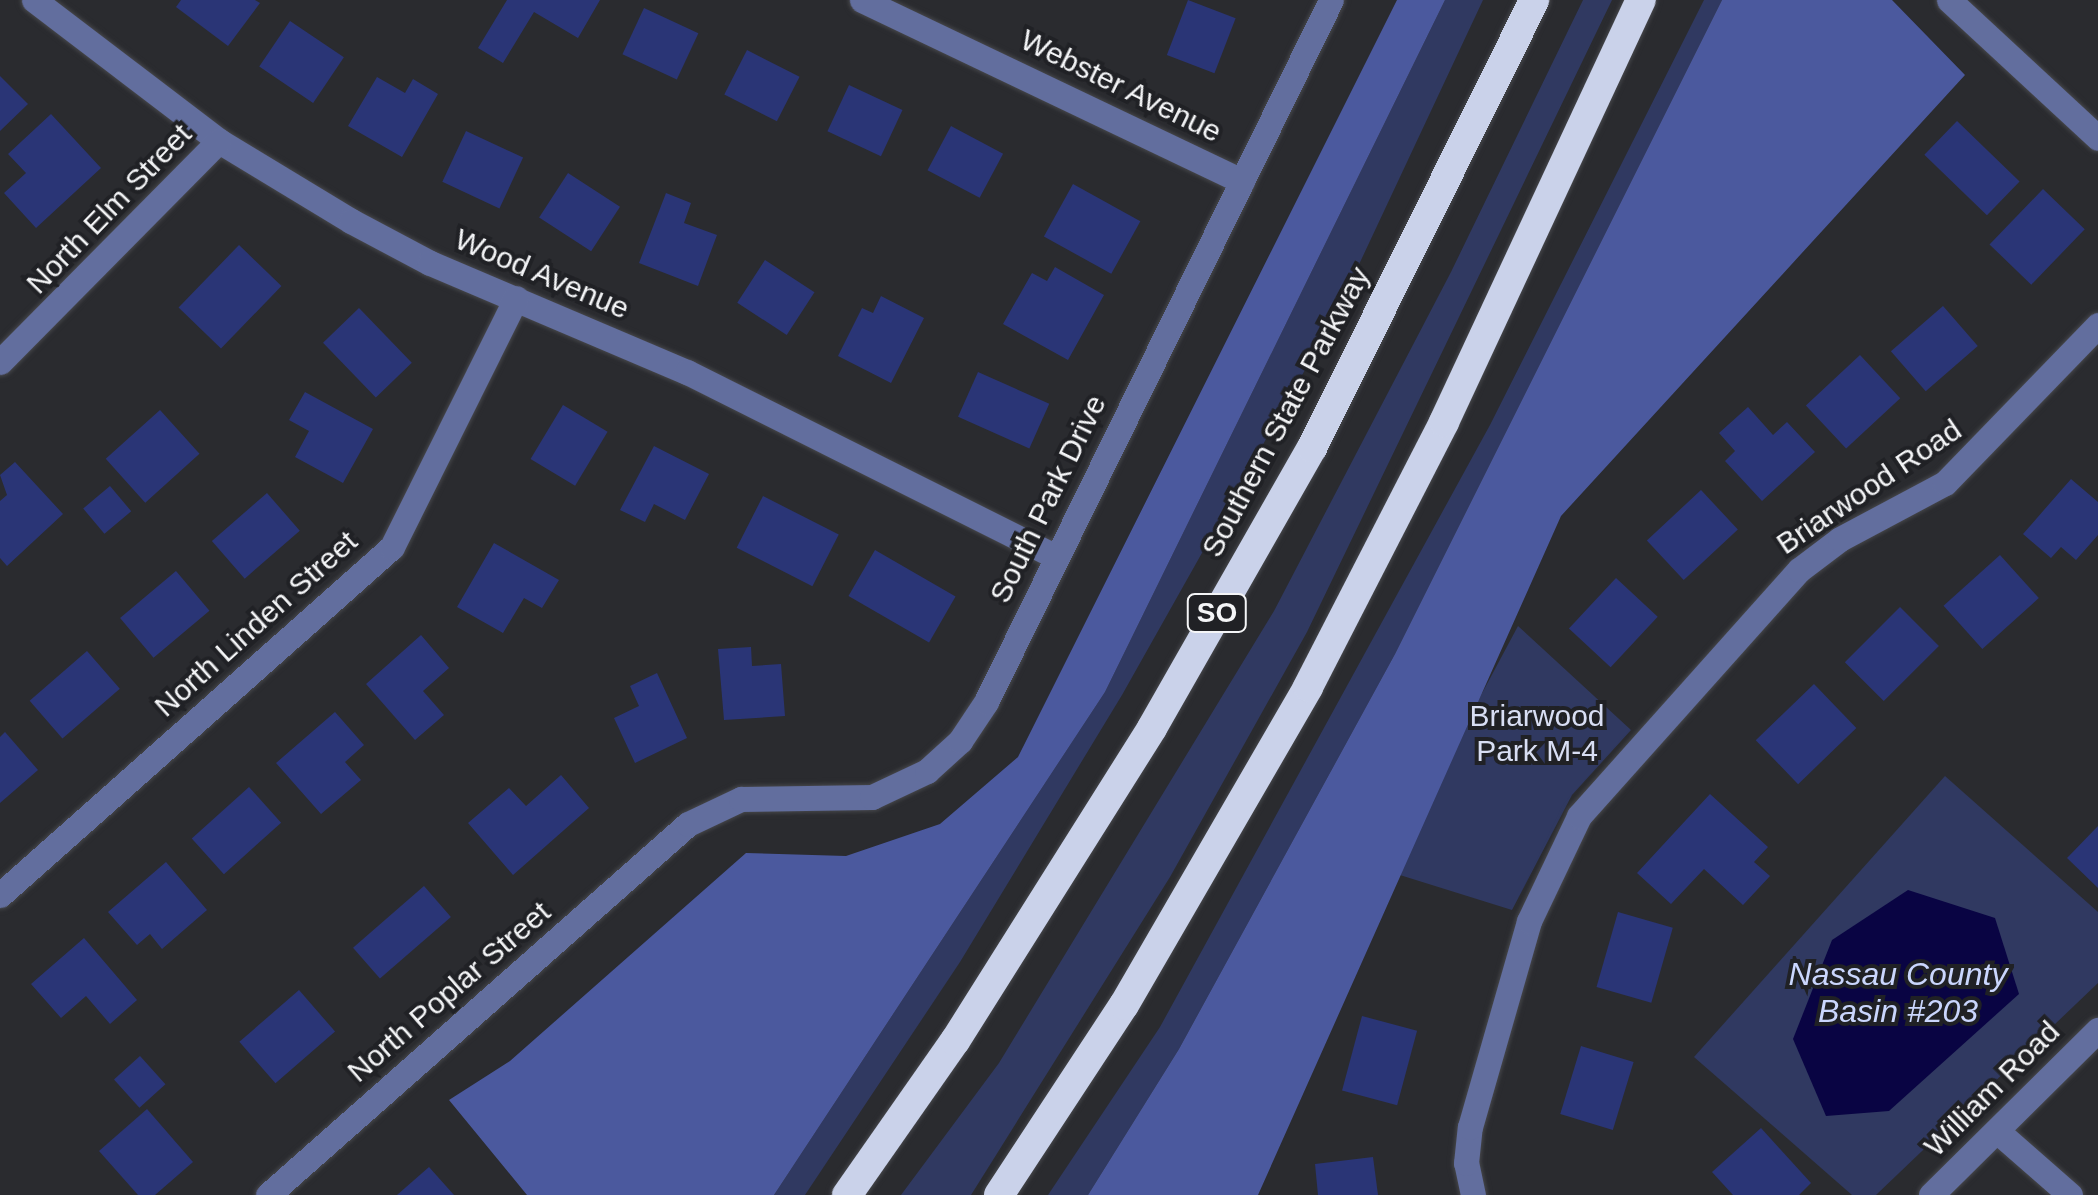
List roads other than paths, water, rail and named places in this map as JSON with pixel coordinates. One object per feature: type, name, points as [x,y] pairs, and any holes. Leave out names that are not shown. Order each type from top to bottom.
[{"type":"highway","name":"Southern State Parkway","points":[[847,1195],[956,1041],[1162,711],[1312,448],[1534,0]]},
{"type":"highway","points":[[999,1195],[1124,1005],[1308,687],[1444,422],[1641,0]]},
{"type":"street","name":"Wood Avenue","points":[[34,0],[220,140],[351,221],[688,372],[1055,556]]},
{"type":"street","name":"Webster Avenue","points":[[862,0],[1242,181]]},
{"type":"street","name":"South Park Drive","points":[[672,838],[726,803],[872,797],[927,771],[960,741],[986,702],[1331,0]]},
{"type":"street","points":[[1950,0],[2098,138]]},
{"type":"street","name":"North Elm Street","points":[[0,362],[220,140]]},
{"type":"street","name":"North Linden Street","points":[[0,895],[392,547],[516,298]]},
{"type":"street","name":"Briarwood Road","points":[[1473,1195],[1466,1163],[1470,1127],[1530,921],[1580,816],[1800,570],[1840,539],[1945,483],[1984,450],[2098,325]]},
{"type":"street","name":"North Poplar Street","points":[[268,1195],[672,838]]},
{"type":"street","name":"William Road","points":[[1930,1195],[2098,1030]]},
{"type":"street","points":[[1997,1131],[2070,1195]]},
{"type":"water","name":"Nassau County Basin #203","points":[[1908,890],[1995,918],[2019,994],[1889,1111],[1826,1116],[1793,1039],[1832,940]]},
{"type":"park label","name":"Briarwood Park M-4","points":[[1537,733]]}]
